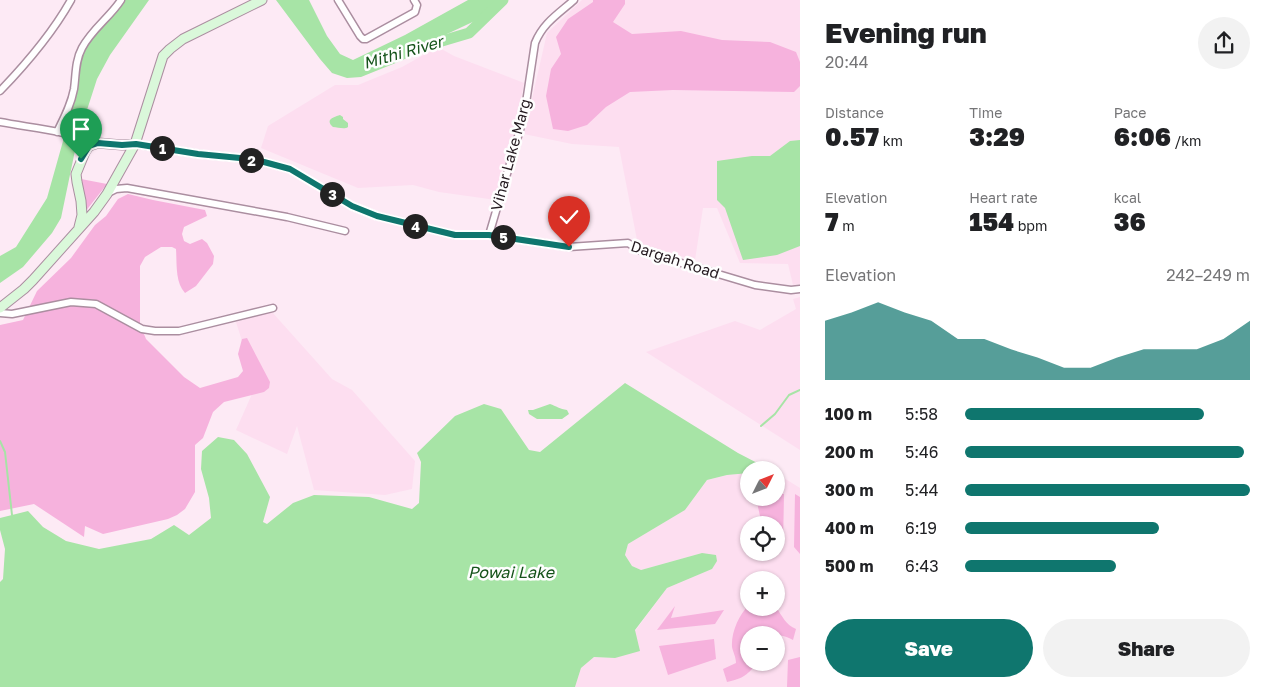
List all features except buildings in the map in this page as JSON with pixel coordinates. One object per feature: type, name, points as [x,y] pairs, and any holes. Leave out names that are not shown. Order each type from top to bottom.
[{"type":"main road","points":[[0,308],[4,302],[24,289],[78,231],[106,194],[136,144],[163,56],[183,39],[262,0]]},
{"type":"main road","points":[[78,231],[82,215],[82,201],[76,174],[89,146],[98,143],[136,144]]},
{"type":"street","points":[[0,91],[38,48],[71,0]]},
{"type":"street","points":[[59,132],[70,105],[77,59],[82,47],[121,0]]},
{"type":"street","points":[[338,0],[360,36],[366,40],[415,12],[418,5],[414,0]]},
{"type":"street","name":"Vihar Lake Marg","points":[[489,235],[524,116],[534,44],[545,25],[574,0]]},
{"type":"street","points":[[0,122],[59,132],[98,143]]},
{"type":"street","name":"Dargah Road","points":[[136,144],[198,154],[240,158],[290,169],[352,206],[377,216],[455,235],[489,235],[569,247],[628,243],[641,251],[755,285],[791,290],[800,289]]},
{"type":"street","points":[[106,194],[127,188],[287,217],[345,231]]},
{"type":"street","points":[[0,313],[12,314],[71,302],[96,304],[142,329],[179,331],[273,308]]},
{"type":"shaded area","points":[[582,0],[800,0],[800,284],[793,285],[788,264],[740,263],[717,208],[703,208],[695,260],[640,245],[637,240],[619,147],[572,144],[524,134],[547,33]]},
{"type":"shaded area","points":[[593,0],[625,0],[625,4],[613,22],[632,34],[681,31],[722,40],[770,42],[796,52],[800,62],[800,86],[794,92],[673,90],[630,92],[606,107],[587,125],[568,131],[553,129],[546,96],[551,69],[561,54],[556,37],[568,19],[593,2]]},
{"type":"shaded area","points":[[438,47],[454,56],[524,83],[508,164],[496,200],[439,192],[413,185],[358,188],[261,148],[268,126],[335,85],[358,85],[402,67]]},
{"type":"shaded area","points":[[81,179],[107,184],[85,212]]},
{"type":"shaded area","points":[[128,194],[205,210],[207,216],[184,227],[182,234],[184,241],[190,244],[202,239],[207,243],[214,256],[213,264],[196,286],[185,293],[178,278],[176,249],[161,247],[145,257],[140,266],[140,324],[146,339],[184,377],[200,388],[238,377],[243,371],[238,354],[242,339],[247,338],[270,382],[269,388],[264,392],[224,402],[213,412],[203,438],[195,445],[195,492],[185,509],[168,519],[103,534],[85,526],[84,537],[34,504],[0,511],[0,325],[23,320],[37,291],[71,258],[95,225],[106,216],[118,199]]},
{"type":"shaded area","points":[[800,297],[800,450],[646,352],[735,321],[760,330],[796,309],[793,299]]},
{"type":"shaded area","points":[[272,312],[332,379],[352,390],[415,461],[412,489],[385,495],[314,490],[297,426],[287,454],[236,430],[256,385],[236,322]]},
{"type":"shaded area","points":[[740,474],[740,506],[785,506],[785,479],[800,488],[800,687],[575,687],[581,668],[594,657],[615,658],[667,588],[712,569],[702,553],[641,570],[632,566],[625,555],[628,544],[685,510],[707,480]]},
{"type":"shaded area","points":[[795,494],[800,497],[800,554],[794,547]]},
{"type":"shaded area","points":[[758,506],[784,506],[784,516],[760,516]]},
{"type":"shaded area","points":[[675,606],[671,618],[724,610],[715,624],[657,630]]},
{"type":"shaded area","points":[[741,616],[781,616],[787,623],[796,629],[793,640],[785,636],[785,626],[740,626],[740,671],[750,671],[745,676],[727,682],[723,669],[736,663],[732,641]]},
{"type":"shaded area","points":[[714,639],[716,659],[668,675],[659,646]]},
{"type":"shaded area","points":[[800,657],[800,687],[787,687],[788,660]]},
{"type":"water","points":[[124,0],[149,0],[110,55],[97,79],[77,141],[61,218],[52,233],[23,267],[0,283],[0,256],[16,247],[47,198],[76,95],[81,60],[87,46]]},
{"type":"water","points":[[276,0],[309,0],[327,36],[340,54],[353,60],[405,35],[468,0],[505,0],[479,19],[447,34],[403,60],[361,77],[347,78],[332,73]]},
{"type":"water","points":[[340,115],[348,123],[348,127],[333,127],[331,124],[331,119]]},
{"type":"water","points":[[800,140],[800,246],[777,255],[743,260],[725,208],[717,200],[717,161],[752,156],[770,156],[790,141]]},
{"type":"water","name":"Powai Lake","points":[[625,383],[754,461],[740,461],[740,474],[707,480],[685,510],[628,544],[625,555],[632,566],[641,570],[702,553],[716,555],[717,561],[712,569],[667,588],[635,630],[640,651],[615,658],[594,657],[581,668],[575,687],[0,687],[0,582],[3,579],[5,549],[0,530],[0,518],[28,511],[43,527],[66,541],[99,549],[151,539],[174,525],[189,535],[211,518],[209,498],[201,469],[202,451],[218,437],[234,440],[247,454],[270,497],[263,522],[267,524],[293,503],[314,495],[369,497],[412,509],[419,503],[421,462],[417,453],[455,416],[484,404],[501,409],[529,450],[540,452]]},
{"type":"water","points":[[550,404],[567,410],[569,414],[562,419],[537,419],[529,414],[528,410]]},
{"type":"waterway","name":"Mithi River","points":[[415,49],[469,33],[503,0]]},
{"type":"waterway","points":[[761,426],[775,414],[789,395],[800,390]]},
{"type":"waterway","points":[[0,441],[5,452],[12,515],[14,517]]},
{"type":"route","points":[[81,159],[89,146],[98,143],[136,144],[264,162],[290,169],[352,206],[377,216],[455,235],[489,235],[569,247]]}]
